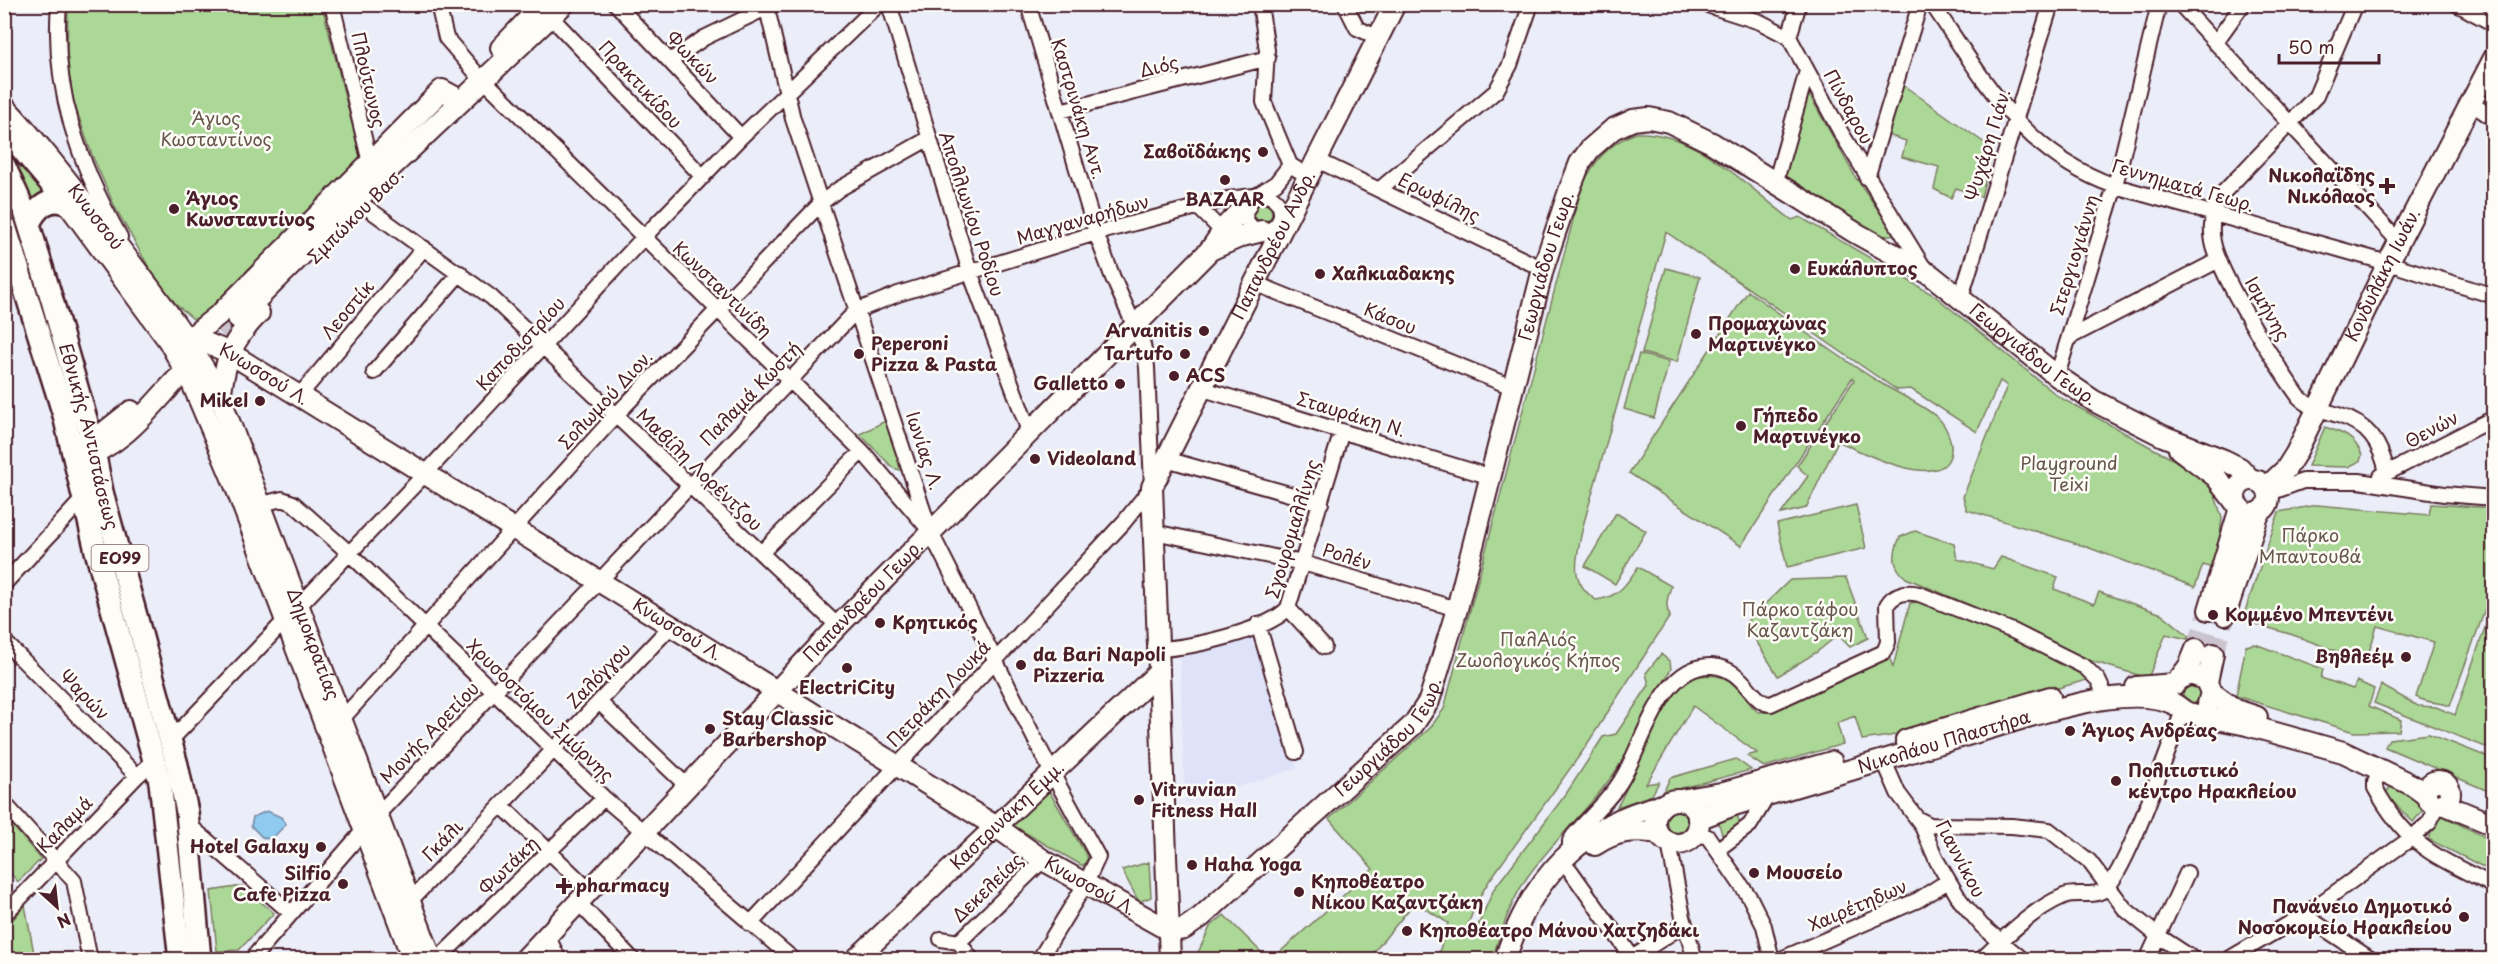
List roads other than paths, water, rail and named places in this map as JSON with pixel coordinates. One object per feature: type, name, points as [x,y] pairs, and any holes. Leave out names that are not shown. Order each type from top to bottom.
[{"type":"main road","points":[[4,128],[68,204]]},
{"type":"main road","name":"Εθνικής Αντιστάσεως","points":[[4,165],[29,224],[83,450],[83,499],[154,761],[164,806],[180,960]]},
{"type":"main road","points":[[29,224],[35,212],[46,204],[59,201],[68,204]]},
{"type":"main road","name":"Εθνικής Αντιστάσεως","points":[[4,222],[83,450],[105,502],[170,741],[189,825],[200,960]]},
{"type":"street","points":[[59,4],[59,71],[68,116],[95,189],[142,275]]},
{"type":"street","name":"Πλούτωνος","points":[[332,4],[370,163]]},
{"type":"street","name":"Κωνσταντινίδη","points":[[438,4],[446,38],[480,77],[862,451],[930,531]]},
{"type":"street","name":"Φωκών","points":[[616,4],[741,137]]},
{"type":"street","name":"Καποδιστρίου","points":[[170,741],[424,475],[643,238],[741,137],[879,4]]},
{"type":"street","name":"Απολλωνίου Ροδίου","points":[[889,4],[970,272],[1029,431]]},
{"type":"street","name":"Καστρινάκη Αντ.","points":[[1028,4],[1096,233],[1115,284],[1135,324]]},
{"type":"street","points":[[1210,250],[1222,231],[1253,199],[1303,168],[1264,102],[1268,58],[1260,4]]},
{"type":"street","points":[[1345,4],[1357,28],[1379,38]]},
{"type":"street","name":"Παπανδρέου Ανδρ.","points":[[1152,487],[1254,284],[1276,224],[1303,168],[1379,38],[1395,4]]},
{"type":"street","points":[[1380,189],[1496,91],[1510,65],[1531,4]]},
{"type":"street","points":[[1704,4],[1760,22],[1789,37],[1799,4]]},
{"type":"street","points":[[1867,178],[1920,4]]},
{"type":"street","name":"Γεννηματά Γεωρ.","points":[[1932,4],[1981,77],[2014,119],[2040,146],[2066,164],[2115,186],[2388,263],[2493,296]]},
{"type":"street","name":"Ψυχάρη Γιάν.","points":[[1961,297],[2051,4]]},
{"type":"street","name":"Στεργιογιάννη","points":[[2057,376],[2115,186],[2159,4]]},
{"type":"street","points":[[2180,4],[2398,242]]},
{"type":"street","points":[[2215,43],[2243,4]]},
{"type":"street","points":[[2457,4],[2493,24]]},
{"type":"street","points":[[670,61],[692,45],[766,6]]},
{"type":"street","name":"Ιωνίας Λ.","points":[[766,6],[786,94],[930,531],[1052,773],[1098,857],[1086,883]]},
{"type":"street","points":[[2213,213],[2227,186],[2290,124],[2319,91],[2354,6]]},
{"type":"street","name":"Σμπώκου Βασ.","points":[[233,319],[364,193],[546,8]]},
{"type":"street","name":"Πρακτικίδου","points":[[546,8],[703,177]]},
{"type":"street","name":"Πίνδαρου","points":[[1789,37],[1867,178],[1925,271]]},
{"type":"street","name":"Διός","points":[[1060,111],[1268,58]]},
{"type":"street","name":"Κονδυλάκη Ιωάν.","points":[[2262,486],[2291,462],[2398,242],[2493,58]]},
{"type":"street","points":[[1775,184],[1807,71]]},
{"type":"street","name":"Σμπώκου Βασ.","points":[[233,319],[453,96],[480,77]]},
{"type":"street","name":"Σμπώκου Βασ.","points":[[186,335],[233,319],[366,207],[447,126],[480,77]]},
{"type":"street","name":"Σμπώκου Βασ.","points":[[228,352],[233,319],[370,163],[442,90],[453,96]]},
{"type":"street","points":[[2471,103],[2493,119]]},
{"type":"street","name":"Κνωσσού","points":[[4,106],[59,169],[186,335]]},
{"type":"street","name":"Γεωργιάδου Γεωρ.","points":[[1168,931],[1184,929],[1201,917],[1413,725],[1429,701],[1457,609],[1543,269],[1580,163],[1590,148],[1604,136],[1633,120],[1649,118],[1678,125],[1712,143],[1775,184],[1925,271],[1961,297],[2057,376],[2094,401],[2163,436],[2240,468],[2262,486]]},
{"type":"street","name":"Σολωμού Διον.","points":[[341,720],[715,309],[821,203],[834,192],[928,139]]},
{"type":"street","name":"Ερωφίλης","points":[[1303,168],[1380,189],[1543,269]]},
{"type":"street","points":[[1253,199],[1272,196],[1276,224]]},
{"type":"street","name":"Μαγγαναρήδων","points":[[856,311],[898,294],[1096,233],[1228,199],[1253,199]]},
{"type":"street","points":[[1253,199],[1245,214],[1247,222],[1276,224]]},
{"type":"street","name":"Κνωσσού","points":[[68,204],[175,369]]},
{"type":"street","name":"Μαβίλη Λορέντζου","points":[[366,207],[460,273],[544,346],[838,626]]},
{"type":"street","points":[[1198,207],[1222,231]]},
{"type":"street","name":"Ισμήνης","points":[[2213,213],[2212,238],[2219,260],[2294,390],[2302,400],[2316,409]]},
{"type":"street","points":[[1210,250],[1276,224]]},
{"type":"street","name":"Λεοστίκ","points":[[299,396],[424,248]]},
{"type":"street","name":"Παπανδρέου Γεωρ.","points":[[524,960],[775,691],[930,531],[1210,250]]},
{"type":"street","points":[[2070,337],[2219,260]]},
{"type":"street","points":[[374,372],[460,273]]},
{"type":"street","name":"Κάσου","points":[[1254,284],[1512,387]]},
{"type":"street","name":"Παλαμά Κωστή","points":[[598,581],[856,311]]},
{"type":"street","name":"Παπανδρέου Ανδρ.","points":[[1135,324],[1143,345],[1147,367],[1170,960]]},
{"type":"street","name":"Δημοκρατίας","points":[[186,335],[220,397],[262,504],[291,613],[370,822],[410,901],[432,960]]},
{"type":"street","name":"Κνωσσού Λ.","points":[[186,335],[228,352],[995,826],[1042,860],[1168,931]]},
{"type":"street","points":[[220,397],[228,352]]},
{"type":"street","points":[[83,450],[120,438],[175,369]]},
{"type":"street","name":"Δημοκρατίας","points":[[175,369],[215,435],[291,613],[341,720],[413,960]]},
{"type":"street","name":"Σταυράκη Ν.","points":[[1200,388],[1491,477]]},
{"type":"street","name":"Θενών","points":[[2316,409],[2345,417],[2368,430],[2380,447],[2387,473]]},
{"type":"street","name":"Θενών","points":[[2359,481],[2387,473],[2493,418]]},
{"type":"street","name":"Σγουρομαλλίνης","points":[[1158,649],[1203,643],[1274,620],[1288,608],[1342,431]]},
{"type":"street","name":"Γεωργιάδου Γεωρ.","points":[[2163,436],[2216,477],[2239,507]]},
{"type":"street","points":[[761,554],[862,451]]},
{"type":"street","points":[[1166,459],[1321,503]]},
{"type":"street","points":[[2262,486],[2266,507],[2259,513],[2217,613],[2239,507],[2236,491],[2241,483],[2262,486],[2304,482],[2359,481],[2444,494],[2493,498]]},
{"type":"street","name":"Πετράκη Λουκά","points":[[750,924],[1124,522],[1152,487]]},
{"type":"street","points":[[4,584],[83,499]]},
{"type":"street","name":"Χρυσοστόμου Σμύρνης","points":[[262,504],[280,499],[291,501],[348,552],[604,798],[794,960]]},
{"type":"street","points":[[2239,507],[2251,514],[2259,513]]},
{"type":"street","name":"Ρολέν","points":[[1154,532],[1303,563],[1457,609]]},
{"type":"street","name":"Μονής Αρετίου","points":[[256,954],[370,822],[598,581]]},
{"type":"street","points":[[1685,924],[1631,958],[1570,861],[1570,841],[1622,779],[1661,701],[1677,677],[1698,667],[1724,668],[1739,675],[1757,698],[1771,704],[1884,652],[1888,642],[1887,605],[1902,594],[1920,594],[2022,635],[2085,667],[2095,675],[2105,694]]},
{"type":"street","points":[[1288,608],[1324,647]]},
{"type":"street","points":[[1258,624],[1296,752]]},
{"type":"street","name":"Ζαλόγγου","points":[[553,750],[671,626]]},
{"type":"street","name":"Ψαρών","points":[[4,642],[137,776]]},
{"type":"street","points":[[1981,960],[2001,941],[2057,900],[2071,894],[2097,894],[2107,888],[2132,843],[2181,698],[2189,666],[2205,652],[2209,687],[2206,707],[2181,698]]},
{"type":"street","name":"Καστρινάκη Εμμ.","points":[[855,960],[1159,672]]},
{"type":"street","points":[[2181,698],[2194,675],[2209,687]]},
{"type":"street","name":"Νικολάου Πλαστήρα","points":[[2209,687],[2242,713],[2334,739],[2493,825]]},
{"type":"street","name":"Νικολάου Πλαστήρα","points":[[1697,826],[1768,795],[2105,694]]},
{"type":"street","name":"Νικολάου Πλαστήρα","points":[[1516,960],[1541,906],[1587,836],[1611,822],[1672,803],[1715,795],[1773,779],[2045,698],[2105,694],[2154,699],[2181,698],[2337,750],[2438,795],[2493,814]]},
{"type":"street","points":[[599,702],[687,786]]},
{"type":"street","name":"Γκάλι","points":[[410,901],[553,750]]},
{"type":"street","name":"Καλαμά","points":[[4,915],[154,761]]},
{"type":"street","name":"Γιαννίκου","points":[[1884,761],[1900,797],[1918,819],[1948,881],[1969,912],[2023,960]]},
{"type":"street","points":[[2384,772],[2375,781],[2374,788],[2410,839],[2424,850],[2493,886]]},
{"type":"street","points":[[1717,850],[1750,825],[1768,795]]},
{"type":"street","points":[[2227,960],[2304,915],[2410,839],[2428,823],[2438,795]]},
{"type":"street","name":"Φωτάκη","points":[[437,960],[604,798]]},
{"type":"street","points":[[4,803],[57,859],[76,887],[90,960]]},
{"type":"street","points":[[1695,960],[1664,838],[1655,817],[1672,803],[1693,807],[1697,826],[1717,850],[1764,926],[1772,960]]},
{"type":"street","points":[[502,806],[549,852],[633,960]]},
{"type":"street","points":[[1918,819],[1930,825],[2044,828],[2085,858],[2125,909],[2157,935],[2195,960]]},
{"type":"street","points":[[189,825],[291,913]]},
{"type":"street","points":[[1664,838],[1684,843],[1697,826]]},
{"type":"street","name":"Νικολάου Πλαστήρα","points":[[1505,960],[1526,907],[1570,861],[1609,837],[1634,830],[1664,838]]},
{"type":"street","name":"Δεκελείας","points":[[959,942],[1042,860]]},
{"type":"street","points":[[2146,960],[2187,873]]},
{"type":"street","name":"Χαιρέτηδων","points":[[1779,960],[1918,900],[1932,889],[1948,881]]},
{"type":"street","points":[[1039,960],[1086,883]]},
{"type":"street","points":[[2304,915],[2372,960]]},
{"type":"street","points":[[1158,960],[1168,931]]},
{"type":"street","points":[[547,935],[559,960]]},
{"type":"street","name":"Δεκελείας","points":[[941,939],[959,942],[972,960]]},
{"type":"water","points":[[267,811],[281,817],[286,824],[271,840],[262,837],[251,826],[253,817]]},
{"type":"tunnel","points":[[200,356],[238,318]]},
{"type":"tunnel","points":[[2196,649],[2209,610]]},
{"type":"tunnel","points":[[2213,654],[2225,615]]},
{"type":"place","name":"Σαβοϊδάκης","points":[[1263,152]]},
{"type":"place","name":"BAZAAR","points":[[1225,180]]},
{"type":"place","name":"Νικολαΐδης Νικόλαος","points":[[2387,186]]},
{"type":"place","name":"Άγιος Κωνσταντίνος","points":[[174,209]]},
{"type":"place","name":"Ευκάλυπτος","points":[[1795,269]]},
{"type":"place","name":"Χαλκιαδακης","points":[[1320,274]]},
{"type":"place","name":"Arvanitis","points":[[1204,331]]},
{"type":"place","name":"Προμαχώνας Μαρτινέγκο","points":[[1696,334]]},
{"type":"place","name":"Peperoni Pizza & Pasta","points":[[859,354]]},
{"type":"place","name":"Tartufo","points":[[1185,354]]},
{"type":"place","name":"ACS","points":[[1174,376]]},
{"type":"place","name":"Galletto","points":[[1120,384]]},
{"type":"place","name":"Mikel","points":[[260,401]]},
{"type":"place","name":"Γήπεδο Μαρτινέγκο","points":[[1741,426]]},
{"type":"place","name":"Videoland","points":[[1035,459]]},
{"type":"place","name":"Κομμένο Μπεντένι","points":[[2213,615]]},
{"type":"place","name":"Κρητικός","points":[[880,623]]},
{"type":"place","name":"Βηθλεέμ","points":[[2406,657]]},
{"type":"place","name":"da Bari Napoli Pizzeria","points":[[1021,665]]},
{"type":"place","name":"ElectriCity","points":[[847,668]]},
{"type":"place","name":"Stay Classic Barbershop","points":[[710,729]]},
{"type":"place","name":"Άγιος Ανδρέας","points":[[2070,731]]},
{"type":"place","name":"Πολιτιστικό κέντρο Ηρακλείου","points":[[2116,781]]},
{"type":"place","name":"Vitruvian Fitness Hall","points":[[1139,800]]},
{"type":"place","name":"Hotel Galaxy","points":[[321,847]]},
{"type":"place","name":"Haha Yoga","points":[[1192,865]]},
{"type":"place","name":"Μουσείο","points":[[1754,873]]},
{"type":"place","name":"Silfio Cafe Pizza","points":[[343,884]]},
{"type":"place","name":"pharmacy","points":[[564,886]]},
{"type":"place","name":"Κηποθέατρο Νίκου Καζαντζάκη","points":[[1299,892]]},
{"type":"place","name":"Πανάνειο Δημοτικό Νοσοκομείο Ηρακλείου","points":[[2464,917]]},
{"type":"place","name":"Κηποθέατρο Μάνου Χατζηδάκι","points":[[1407,931]]},
{"type":"park label","name":"Άγιος Κωσταντίνος","points":[[216,129]]},
{"type":"park label","name":"Playground Teixi","points":[[2069,474]]},
{"type":"park label","name":"Πάρκο Μπαντουβά","points":[[2310,546]]},
{"type":"park label","name":"Πάρκο τάφου Καζαντζάκη","points":[[1800,620]]},
{"type":"park label","name":"ΠαλΑιός Ζωολογικός Κήπος","points":[[1538,650]]}]
